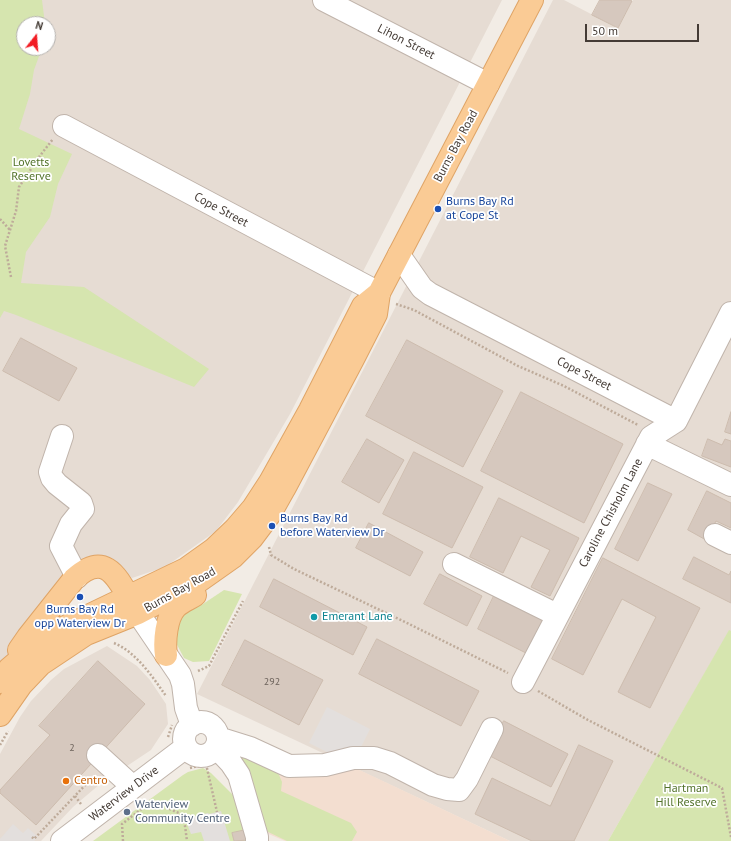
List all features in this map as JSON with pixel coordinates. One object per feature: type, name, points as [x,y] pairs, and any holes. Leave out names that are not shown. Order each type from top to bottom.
[{"type":"main road","name":"Burns Bay Road","points":[[5,676],[42,641],[61,629],[199,581],[233,557],[252,538],[270,514],[284,489],[376,314],[386,298],[399,255],[532,0]]},
{"type":"main road","name":"Burns Bay Road","points":[[6,720],[21,685],[41,664],[201,559],[220,544],[253,508],[310,410],[362,306],[386,298]]},
{"type":"main road","points":[[166,655],[165,646],[167,631],[169,620],[174,608],[212,586],[220,578],[233,557]]},
{"type":"main road","points":[[5,676],[28,637],[80,574],[97,567],[106,568],[113,573],[133,605]]},
{"type":"street","name":"Lihon Street","points":[[324,0],[488,84]]},
{"type":"street","name":"Cope Street","points":[[64,126],[386,298]]},
{"type":"street","name":"Cope Street","points":[[399,255],[422,288],[430,294],[676,421]]},
{"type":"street","points":[[676,421],[731,313]]},
{"type":"street","name":"Caroline Chisholm Lane","points":[[523,682],[649,441],[676,421]]},
{"type":"street","points":[[62,436],[50,472],[52,478],[57,484],[81,503],[83,509],[71,524],[61,546],[77,577]]},
{"type":"street","points":[[649,441],[731,485]]},
{"type":"street","points":[[454,564],[557,615]]},
{"type":"street","points":[[133,605],[182,680],[184,703],[190,720],[185,735],[186,747],[194,754],[204,756],[211,753],[215,747],[215,729],[208,724],[190,720]]},
{"type":"street","points":[[215,747],[250,748],[289,766],[325,765],[353,758],[374,758],[390,763],[433,785],[447,790],[459,790],[467,779],[492,729]]},
{"type":"street","name":"Waterview Drive","points":[[62,841],[186,747]]},
{"type":"street","points":[[215,747],[239,774],[258,838],[257,841]]},
{"type":"street","points":[[98,755],[133,787]]},
{"type":"path","points":[[11,277],[5,246],[16,211],[19,187],[39,157],[64,126]]},
{"type":"path","points":[[0,219],[10,231]]},
{"type":"path","points":[[386,298],[414,310],[518,366],[571,390],[635,423],[649,441]]},
{"type":"path","points":[[267,541],[271,555],[294,569],[426,632],[523,682],[588,720],[722,788],[731,837]]},
{"type":"path","points":[[194,674],[209,666],[242,600]]},
{"type":"path","points":[[110,641],[121,646],[137,660],[153,678],[168,699]]},
{"type":"path","points":[[165,740],[190,720],[216,718],[215,747],[217,812]]},
{"type":"path","points":[[0,745],[6,720]]},
{"type":"path","points":[[183,771],[215,747]]},
{"type":"path","points":[[32,837],[34,839],[92,778]]},
{"type":"path","points":[[75,796],[81,805]]},
{"type":"path","points":[[78,808],[87,800]]},
{"type":"path","points":[[123,841],[122,824],[148,804],[160,805],[179,813],[185,826],[187,841]]},
{"type":"shaded area","points":[[39,0],[502,0],[290,414],[238,502],[216,531],[165,567],[132,578],[120,566],[98,556],[0,665],[0,120],[21,56],[56,56],[56,16],[31,16]]},
{"type":"shaded area","points":[[553,0],[564,0],[618,28],[633,0],[731,0],[731,631],[729,631],[608,841],[510,841],[197,694]]},
{"type":"shaded area","points":[[107,646],[137,666],[150,680],[166,704],[168,724],[151,750],[100,784],[73,807],[41,841],[0,841],[0,754],[20,717],[31,701],[64,669]]},
{"type":"shaded area","points":[[327,707],[370,729],[358,753],[344,747],[339,758],[309,743]]},
{"type":"shaded area","points":[[242,755],[349,765],[510,841],[285,841],[264,832]]},
{"type":"shaded area","points":[[221,811],[230,841],[204,841],[201,832],[191,834],[185,819]]},
{"type":"shaded area","points":[[13,824],[23,833],[28,828],[38,837],[34,841],[0,841],[0,839]]},
{"type":"green space","name":"Lovetts Reserve","points":[[0,0],[42,0],[44,16],[16,16],[16,56],[39,56],[34,70],[30,94],[19,129],[72,154],[58,184],[50,217],[26,252],[21,283],[84,287],[209,369],[194,387],[16,315],[4,311],[0,318]]},
{"type":"green space","points":[[224,590],[242,594],[209,661],[193,662],[184,658],[174,639],[177,621],[185,613],[203,604]]},
{"type":"green space","name":"Hartman Hill Reserve","points":[[729,630],[731,631],[731,841],[608,841]]},
{"type":"green space","points":[[242,757],[276,768],[282,782],[281,791],[351,823],[357,832],[352,841],[287,841],[264,830]]},
{"type":"green space","points":[[203,768],[211,773],[234,796],[249,841],[93,841],[183,775]]},
{"type":"building","points":[[600,0],[632,1],[618,28],[592,15]]},
{"type":"building","points":[[21,338],[77,368],[59,401],[3,371]]},
{"type":"building","points":[[407,340],[503,391],[463,467],[366,416]]},
{"type":"building","points":[[521,392],[623,444],[584,523],[481,471]]},
{"type":"building","points":[[731,412],[731,434],[725,432]]},
{"type":"building","points":[[367,439],[404,460],[379,503],[342,482]]},
{"type":"building","points":[[708,439],[722,445],[725,439],[731,441],[731,467],[702,456]]},
{"type":"building","points":[[414,452],[483,487],[452,548],[383,514]]},
{"type":"building","points":[[648,483],[672,494],[638,561],[615,549]]},
{"type":"building","points":[[707,491],[731,503],[731,528],[716,521],[706,540],[688,530]]},
{"type":"building","points":[[499,498],[579,538],[550,596],[531,587],[550,550],[521,536],[503,573],[470,557]]},
{"type":"building","points":[[369,523],[423,552],[410,576],[356,548]]},
{"type":"building","points":[[694,557],[729,575],[731,571],[731,603],[683,579]]},
{"type":"building","points":[[603,558],[700,608],[650,708],[618,692],[656,617],[622,599],[583,675],[552,659]]},
{"type":"building","points":[[440,574],[482,596],[467,626],[424,604]]},
{"type":"building","name":"Emerant Lane","points":[[274,579],[367,627],[353,655],[260,607]]},
{"type":"building","points":[[494,596],[543,620],[526,653],[478,629]]},
{"type":"building","points":[[377,639],[479,691],[461,726],[359,674]]},
{"type":"building","points":[[245,640],[323,680],[299,725],[222,685]]},
{"type":"building","points":[[98,661],[145,704],[36,825],[0,793],[0,790],[50,735],[39,726]]},
{"type":"building","points":[[504,721],[568,754],[551,787],[486,754]]},
{"type":"building","points":[[579,745],[613,761],[574,841],[532,841],[475,814],[492,778],[550,806]]},
{"type":"building","points":[[246,830],[248,840],[234,841],[232,833]]},
{"type":"place","name":"Burns Bay Rd at Cope St","points":[[438,209]]},
{"type":"place","name":"Burns Bay Rd before Waterview Dr","points":[[272,526]]},
{"type":"place","name":"Burns Bay Rd opp Waterview Dr","points":[[80,597]]},
{"type":"place","name":"Emerant Lane","points":[[314,617]]},
{"type":"place","name":"Centro","points":[[66,781]]},
{"type":"place","name":"Waterview Community Centre","points":[[127,812]]}]
